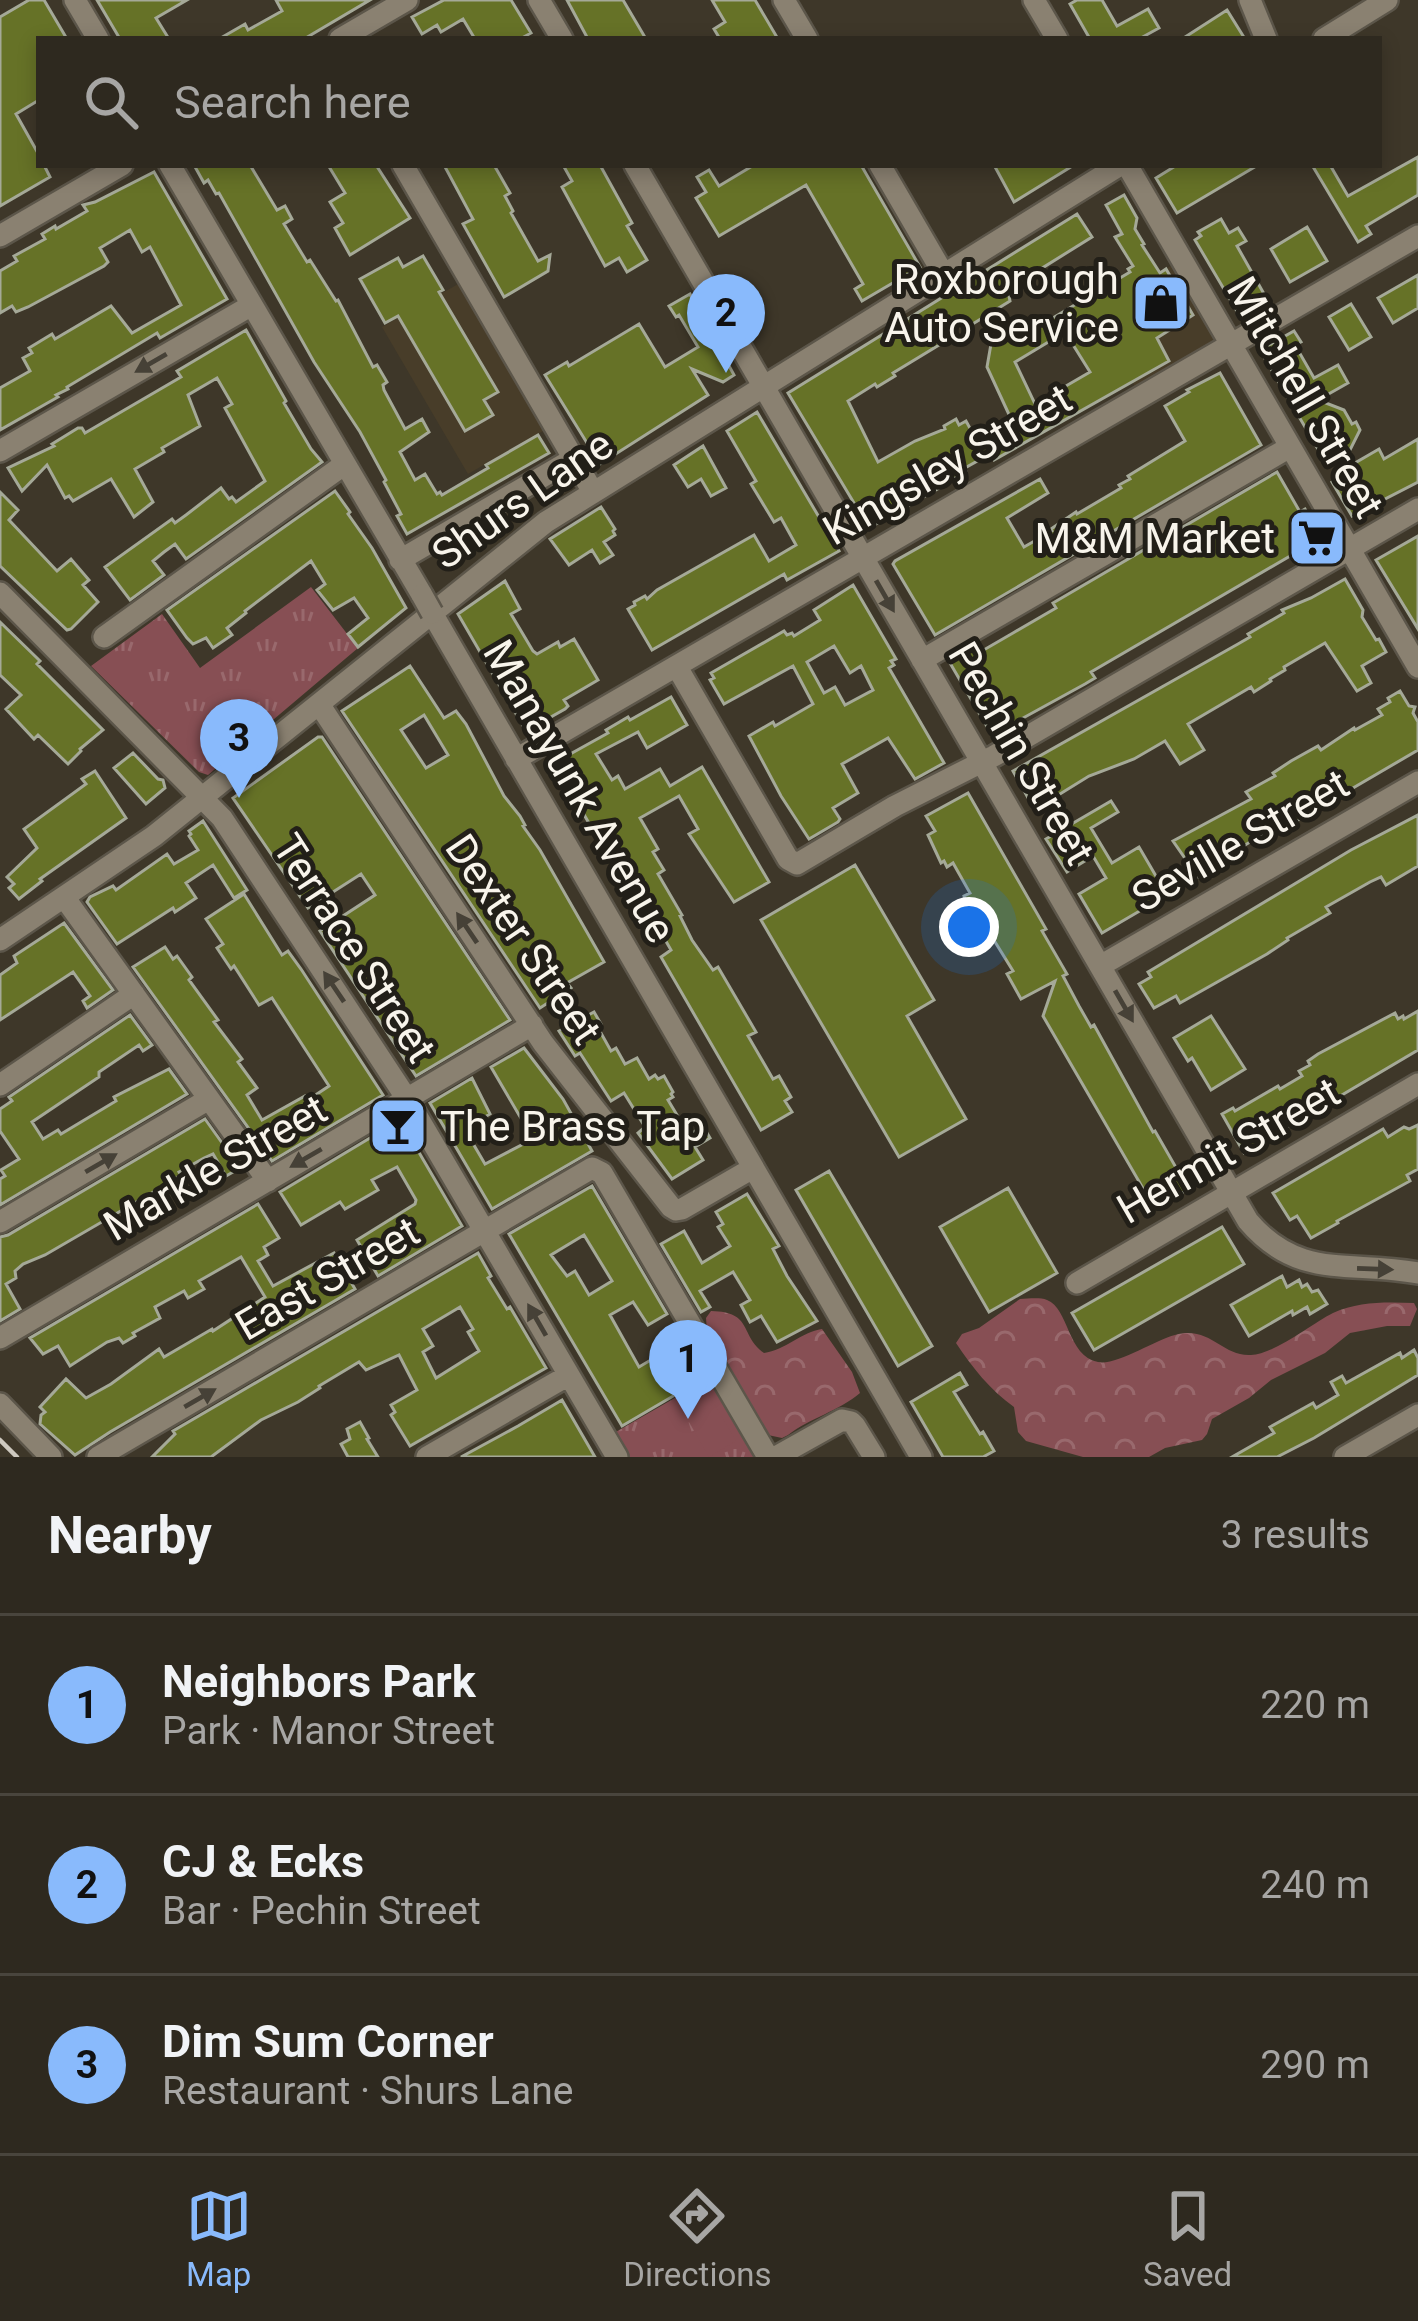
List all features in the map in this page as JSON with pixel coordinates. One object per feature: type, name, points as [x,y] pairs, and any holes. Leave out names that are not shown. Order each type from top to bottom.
[{"type":"street","points":[[75,0],[96,36]]},
{"type":"street","points":[[345,36],[407,0]]},
{"type":"street","points":[[539,0],[560,36]]},
{"type":"street","points":[[784,0],[805,36]]},
{"type":"street","points":[[1034,0],[1055,36]]},
{"type":"street","points":[[1250,0],[1265,36]]},
{"type":"street","points":[[1329,36],[1387,0]]},
{"type":"street","points":[[0,236],[117,168]]},
{"type":"street","name":"Manayunk Avenue","points":[[172,168],[921,1457]]},
{"type":"street","points":[[405,168],[593,492]]},
{"type":"street","name":"Pechin Street","points":[[637,168],[1249,1221],[1264,1238],[1300,1260],[1418,1273]]},
{"type":"street","points":[[882,168],[944,274]]},
{"type":"street","name":"Shurs Lane","points":[[4,929],[64,897],[154,836],[528,536],[1119,168]]},
{"type":"street","name":"Mitchell Street","points":[[1126,168],[1418,667]]},
{"type":"street","name":"Kingsley Street","points":[[516,760],[1418,236]]},
{"type":"street","points":[[0,451],[252,305]]},
{"type":"street","points":[[922,660],[1290,447]]},
{"type":"street","points":[[400,560],[573,459]]},
{"type":"street","points":[[104,638],[345,464]]},
{"type":"street","points":[[676,667],[794,864],[1418,509]]},
{"type":"street","name":"Terrace Street","points":[[0,593],[222,818],[407,1099],[617,1457]]},
{"type":"street","name":"Dexter Street","points":[[319,704],[532,1025],[676,1210],[753,1168]]},
{"type":"street","name":"Seville Street","points":[[1100,966],[1418,782]]},
{"type":"street","points":[[64,897],[268,1181]]},
{"type":"street","points":[[0,1085],[134,994]]},
{"type":"street","name":"Markle Street","points":[[0,1338],[532,1025]]},
{"type":"street","name":"Hermit Street","points":[[1077,1282],[1418,1084]]},
{"type":"street","points":[[0,1222],[209,1099]]},
{"type":"street","name":"East Street","points":[[98,1457],[596,1168],[772,1457]]},
{"type":"street","points":[[428,1457],[568,1375]]},
{"type":"street","points":[[0,1404],[51,1457]]},
{"type":"street","points":[[1345,1457],[1418,1415]]},
{"type":"street","points":[[772,1457],[842,1420],[855,1426],[874,1457]]},
{"type":"shaded area","points":[[1172,265],[1213,342],[1136,388],[1091,316]]},
{"type":"shaded area","points":[[460,283],[545,430],[468,474],[382,327]]},
{"type":"green space","points":[[311,587],[358,648],[208,775],[199,772],[91,666],[162,614],[200,668]]},
{"type":"green space","points":[[1020,1299],[1044,1299],[1054,1305],[1080,1351],[1098,1362],[1125,1357],[1187,1333],[1251,1355],[1271,1350],[1353,1306],[1414,1303],[1417,1309],[1410,1326],[1350,1333],[1325,1353],[1271,1380],[1212,1419],[1202,1440],[1165,1448],[1149,1457],[1083,1457],[1026,1441],[1018,1432],[1014,1407],[982,1378],[956,1343],[962,1334],[979,1328]]},
{"type":"green space","points":[[711,1311],[734,1315],[764,1353],[822,1329],[852,1372],[860,1393],[782,1438],[768,1435],[707,1331]]},
{"type":"green space","points":[[713,1376],[755,1457],[628,1457],[614,1433]]},
{"type":"green space","points":[[708,1393],[736,1441],[709,1457],[681,1408]]},
{"type":"building","points":[[29,0],[44,0],[65,36],[36,36],[36,102],[16,114],[36,150],[36,168],[46,168],[50,177],[0,206],[0,17]]},
{"type":"building","points":[[97,0],[187,0],[156,18],[167,36],[118,36]]},
{"type":"building","points":[[276,0],[370,0],[309,36],[224,36],[245,24],[248,30],[282,11]]},
{"type":"building","points":[[444,0],[511,0],[531,33],[473,36],[463,19],[441,32],[437,25],[422,34],[412,17]]},
{"type":"building","points":[[567,0],[623,0],[644,36],[586,36]]},
{"type":"building","points":[[712,0],[755,0],[776,36],[718,36],[714,29],[725,22]]},
{"type":"building","points":[[1102,0],[1117,26],[1148,9],[1159,28],[1144,36],[1088,36],[1070,4]]},
{"type":"building","points":[[1227,10],[1243,36],[1187,36]]},
{"type":"building","points":[[1418,157],[1418,195],[1366,226],[1371,234],[1358,242],[1314,168],[1332,168],[1348,196]]},
{"type":"building","points":[[196,168],[252,168],[277,210],[285,206],[292,219],[284,224],[338,300],[373,367],[377,365],[387,382],[384,390],[405,429],[422,419],[429,432],[400,452],[415,480],[425,474],[442,495],[538,435],[549,453],[407,534],[360,432],[314,362],[219,193],[208,180],[204,183]]},
{"type":"building","points":[[330,168],[378,168],[410,218],[350,255],[335,228],[343,223],[330,202],[345,193]]},
{"type":"building","points":[[446,168],[496,168],[510,193],[505,196],[511,213],[538,261],[550,255],[548,271],[504,297],[463,224],[473,219]]},
{"type":"building","points":[[565,168],[602,168],[647,260],[627,272],[619,258],[605,266],[562,187],[572,181]]},
{"type":"building","points":[[749,168],[863,168],[920,267],[862,301],[855,289],[863,284],[806,185],[719,236],[696,198],[706,192],[697,177],[709,170],[719,186]]},
{"type":"building","points":[[996,168],[1069,168],[1014,202]]},
{"type":"building","points":[[1172,168],[1253,168],[1177,213],[1156,178]]},
{"type":"building","points":[[154,172],[227,299],[160,338],[157,333],[0,430],[0,388],[30,371],[23,358],[32,353],[29,348],[52,334],[55,339],[111,306],[132,333],[181,305],[150,247],[142,252],[130,230],[100,248],[108,262],[104,266],[28,307],[16,312],[12,306],[0,313],[0,271],[17,261],[14,256],[45,239],[42,234],[87,211],[83,205]]},
{"type":"building","points":[[1124,195],[1137,218],[1135,229],[1142,245],[1160,273],[1166,269],[1193,315],[1157,338],[1169,361],[994,460],[990,454],[869,528],[788,393],[1077,214],[1092,237],[1015,285],[1019,290],[1009,296],[1010,301],[971,325],[966,318],[935,339],[939,345],[893,373],[895,376],[848,401],[878,462],[956,419],[959,425],[966,421],[977,441],[1012,421],[987,367],[991,344],[1037,317],[1041,325],[1130,272],[1133,266],[1115,237],[1122,234],[1106,205]],"holes":[[[1065,332],[1090,372],[1035,404],[1015,362]]]},
{"type":"building","points":[[1221,219],[1229,233],[1238,228],[1246,241],[1237,246],[1268,301],[1246,314],[1238,313],[1195,240],[1201,236],[1198,232]]},
{"type":"building","points":[[1307,227],[1327,261],[1290,282],[1271,249]]},
{"type":"building","points":[[423,256],[498,392],[484,400],[493,415],[465,431],[398,316],[385,323],[360,279],[398,258],[403,267]]},
{"type":"building","points":[[1418,275],[1418,308],[1393,323],[1378,298]]},
{"type":"building","points":[[690,294],[734,375],[723,382],[692,369],[708,395],[600,464],[545,375],[639,324],[665,367],[698,347],[669,306]]},
{"type":"building","points":[[1351,304],[1371,337],[1349,350],[1329,317]]},
{"type":"building","points":[[246,330],[322,462],[186,559],[175,544],[153,561],[164,575],[130,600],[105,567],[221,488],[236,502],[265,481],[225,408],[232,404],[217,378],[188,395],[200,426],[135,469],[153,502],[134,517],[111,479],[73,501],[65,498],[47,465],[22,491],[8,468],[54,446],[78,428],[85,433],[181,377],[177,371]]},
{"type":"building","points":[[1294,331],[1301,342],[1295,345],[1314,378],[1338,365],[1348,383],[1318,400],[1344,410],[1352,424],[1356,422],[1360,430],[1349,452],[1345,444],[1322,456],[1260,350]]},
{"type":"building","points":[[1220,373],[1261,445],[935,635],[895,561],[1040,479],[1048,493],[1007,518],[1024,547],[1052,531],[1185,441],[1165,406]]},
{"type":"building","points":[[757,412],[839,551],[787,580],[784,574],[652,650],[628,609],[634,602],[647,599],[754,535],[769,561],[796,545],[781,518],[774,522],[751,484],[756,481],[727,431]]},
{"type":"building","points":[[1418,439],[1418,482],[1352,516],[1332,482],[1379,449],[1384,459]]},
{"type":"building","points":[[703,446],[726,488],[711,496],[701,479],[688,487],[674,465]]},
{"type":"building","points":[[1277,472],[1321,538],[1091,672],[1095,678],[1085,684],[992,735],[950,663],[953,660],[979,645],[982,651],[1056,608],[1053,603]]},
{"type":"building","points":[[335,491],[406,608],[358,647],[348,634],[368,618],[354,598],[333,610],[317,590],[325,584],[311,561],[245,611],[227,628],[232,635],[213,648],[206,638],[193,644],[167,610]]},
{"type":"building","points":[[0,492],[18,510],[9,520],[57,571],[71,559],[89,580],[83,585],[98,602],[71,629],[0,566]]},
{"type":"building","points":[[601,507],[615,529],[615,535],[604,542],[613,555],[600,563],[592,550],[569,565],[550,539]]},
{"type":"building","points":[[1418,536],[1418,629],[1376,560]]},
{"type":"building","points":[[1345,579],[1363,610],[1362,617],[1386,652],[1362,666],[1371,683],[1357,691],[1325,643],[1254,692],[1251,687],[1188,724],[1204,750],[1180,764],[1165,741],[1089,776],[1037,811],[1032,805],[1013,771],[1250,637],[1282,610]]},
{"type":"building","points":[[505,581],[520,609],[511,614],[533,651],[537,654],[574,639],[598,680],[564,700],[565,709],[526,731],[458,614]]},
{"type":"building","points":[[853,585],[896,659],[889,668],[944,763],[915,779],[888,738],[842,764],[858,793],[833,808],[838,822],[809,839],[749,736],[813,704],[793,666],[724,704],[710,680],[714,678],[711,673],[784,631],[794,636],[820,620],[814,610]],"holes":[[[834,646],[850,673],[861,666],[873,690],[845,705],[835,687],[824,693],[807,662]]]},
{"type":"building","points":[[0,622],[103,730],[68,764],[38,735],[34,739],[6,709],[21,695],[0,675]]},
{"type":"building","points":[[410,666],[444,718],[456,711],[466,724],[604,962],[567,983],[571,988],[540,1008],[342,711]],"holes":[[[424,715],[448,755],[426,768],[401,730]]]},
{"type":"building","points":[[1400,691],[1409,706],[1415,707],[1418,750],[1271,836],[1264,834],[1198,877],[1173,841],[1251,799],[1246,792],[1291,761],[1318,746],[1321,750],[1382,715],[1378,709]]},
{"type":"building","points":[[671,697],[687,725],[647,748],[638,732],[596,754],[612,780],[618,776],[625,789],[660,769],[670,786],[702,767],[769,882],[734,902],[689,834],[698,829],[679,796],[640,818],[658,849],[653,852],[664,870],[658,874],[692,940],[713,970],[718,967],[756,1032],[748,1036],[773,1079],[779,1076],[791,1097],[785,1101],[792,1112],[761,1130],[661,957],[671,950],[656,924],[650,928],[554,763],[628,717]]},
{"type":"building","points":[[318,737],[510,1020],[416,1076],[320,931],[375,895],[361,874],[308,908],[233,798]]},
{"type":"building","points":[[133,753],[163,780],[165,788],[146,804],[114,768]]},
{"type":"building","points":[[95,771],[126,818],[19,899],[7,877],[37,848],[24,829],[86,784],[82,779]]},
{"type":"building","points":[[968,793],[1046,929],[1042,931],[1079,1006],[1182,1178],[1187,1190],[1162,1204],[1153,1194],[1148,1197],[1043,1016],[1055,981],[1021,999],[1007,974],[1013,971],[968,907],[964,896],[970,893],[953,863],[947,867],[941,863],[928,835],[935,831],[926,816]]},
{"type":"building","points":[[1111,801],[1118,812],[1091,828],[1112,863],[1139,847],[1167,895],[1102,933],[1079,894],[1106,878],[1093,856],[1067,872],[1046,839]]},
{"type":"building","points":[[1418,815],[1418,866],[1386,885],[1381,877],[1370,882],[1326,907],[1330,913],[1267,954],[1180,1003],[1176,996],[1154,1008],[1139,984],[1151,977],[1148,972]]},
{"type":"building","points":[[203,821],[247,890],[234,898],[213,865],[186,883],[196,898],[117,944],[87,902],[90,897],[113,886],[116,890],[167,854],[174,864],[198,850],[189,831]]},
{"type":"building","points":[[855,865],[934,1000],[907,1016],[966,1119],[899,1157],[761,920]]},
{"type":"building","points":[[244,894],[282,955],[288,951],[301,969],[383,1095],[272,1161],[133,967],[165,947],[173,959],[177,956],[218,1020],[214,1022],[242,1059],[238,1062],[257,1088],[247,1095],[262,1120],[305,1096],[308,1100],[329,1086],[272,998],[259,1005],[234,966],[231,969],[217,948],[223,944],[206,919]]},
{"type":"building","points":[[64,923],[113,990],[87,1008],[83,1001],[90,996],[73,972],[0,1020],[0,975],[17,963],[14,956]]},
{"type":"building","points":[[1418,1011],[1418,1050],[1244,1153],[1222,1114],[1280,1089],[1302,1076],[1299,1071],[1318,1054],[1395,1013],[1404,1019]]},
{"type":"building","points":[[594,1012],[611,1051],[616,1048],[625,1064],[637,1058],[649,1079],[664,1076],[673,1092],[668,1100],[689,1135],[703,1126],[710,1138],[695,1147],[703,1160],[672,1179],[638,1133],[645,1127],[624,1093],[611,1101],[580,1053],[575,1056],[559,1031]]},
{"type":"building","points":[[130,1015],[152,1045],[143,1051],[139,1045],[32,1122],[43,1139],[58,1130],[61,1134],[116,1101],[114,1097],[169,1069],[187,1094],[0,1205],[0,1179],[5,1176],[1,1170],[19,1159],[0,1131],[0,1109],[12,1101],[9,1097]]},
{"type":"building","points":[[1211,1016],[1245,1069],[1211,1090],[1174,1038]]},
{"type":"building","points":[[524,1048],[563,1099],[592,1151],[492,1209],[430,1103],[472,1078],[490,1114],[468,1135],[485,1164],[533,1139],[491,1067]]},
{"type":"building","points":[[205,1119],[240,1168],[226,1176],[213,1154],[23,1264],[15,1271],[16,1278],[6,1284],[20,1309],[0,1321],[0,1237]]},
{"type":"building","points":[[400,1120],[462,1226],[378,1276],[357,1240],[415,1204],[397,1167],[372,1180],[378,1190],[345,1209],[340,1202],[301,1225],[280,1192]]},
{"type":"building","points":[[1418,1125],[1418,1169],[1407,1175],[1410,1181],[1311,1238],[1297,1216],[1290,1220],[1273,1193],[1383,1129],[1388,1137]]},
{"type":"building","points":[[829,1171],[932,1346],[898,1366],[796,1190]]},
{"type":"building","points":[[592,1186],[667,1314],[648,1325],[633,1302],[610,1315],[639,1367],[683,1341],[704,1378],[622,1426],[509,1234]],"holes":[[[584,1235],[612,1281],[589,1295],[575,1271],[567,1276],[551,1255]]]},
{"type":"building","points":[[1008,1188],[1057,1273],[989,1312],[940,1227]]},
{"type":"building","points":[[747,1194],[779,1246],[773,1249],[787,1276],[817,1321],[777,1342],[761,1316],[750,1322],[741,1305],[750,1300],[733,1272],[700,1291],[710,1307],[701,1312],[661,1244],[684,1231],[702,1263],[730,1246],[718,1227],[723,1224],[716,1212]]},
{"type":"building","points":[[258,1204],[279,1238],[264,1247],[268,1255],[258,1261],[273,1286],[334,1253],[355,1289],[75,1455],[40,1424],[45,1412],[40,1407],[66,1379],[86,1398],[159,1349],[164,1357],[265,1297],[241,1257],[199,1281],[204,1289],[188,1298],[184,1291],[155,1307],[160,1318],[133,1333],[135,1336],[123,1343],[119,1338],[107,1342],[70,1366],[58,1346],[43,1354],[30,1338]]},
{"type":"building","points":[[1222,1227],[1244,1264],[1094,1350],[1072,1313]]},
{"type":"building","points":[[478,1253],[488,1278],[546,1368],[410,1446],[391,1415],[395,1412],[391,1405],[417,1390],[399,1355],[366,1370],[359,1362],[261,1420],[211,1457],[152,1457],[173,1431]],"holes":[[[460,1307],[473,1329],[468,1332],[479,1351],[436,1378],[423,1352],[433,1346],[423,1329]]]},
{"type":"building","points":[[1282,1276],[1287,1287],[1299,1280],[1302,1287],[1307,1284],[1312,1292],[1318,1290],[1327,1304],[1310,1314],[1307,1307],[1293,1315],[1292,1311],[1249,1336],[1231,1305]]},
{"type":"building","points":[[1414,1350],[1418,1375],[1314,1438],[1277,1457],[1232,1457],[1274,1433],[1270,1427],[1338,1395],[1331,1382],[1342,1376],[1346,1383]]},
{"type":"building","points":[[960,1373],[967,1385],[954,1392],[994,1451],[983,1457],[943,1457],[911,1402]]},
{"type":"building","points":[[562,1400],[595,1457],[461,1457],[518,1426]]},
{"type":"building","points":[[360,1422],[378,1457],[348,1457],[341,1444],[350,1439],[347,1429]]},
{"type":"railway","points":[[0,1440],[17,1457]]},
{"type":"place","name":"Roxborough Auto Service","points":[[1161,303]]},
{"type":"place","name":"CJ & Ecks","points":[[726,373]]},
{"type":"place","name":"M&M Market","points":[[1317,538]]},
{"type":"place","name":"Dim Sum Corner","points":[[239,798]]},
{"type":"place","name":"The Brass Tap","points":[[398,1126]]},
{"type":"place","name":"Neighbors Park","points":[[688,1419]]}]
